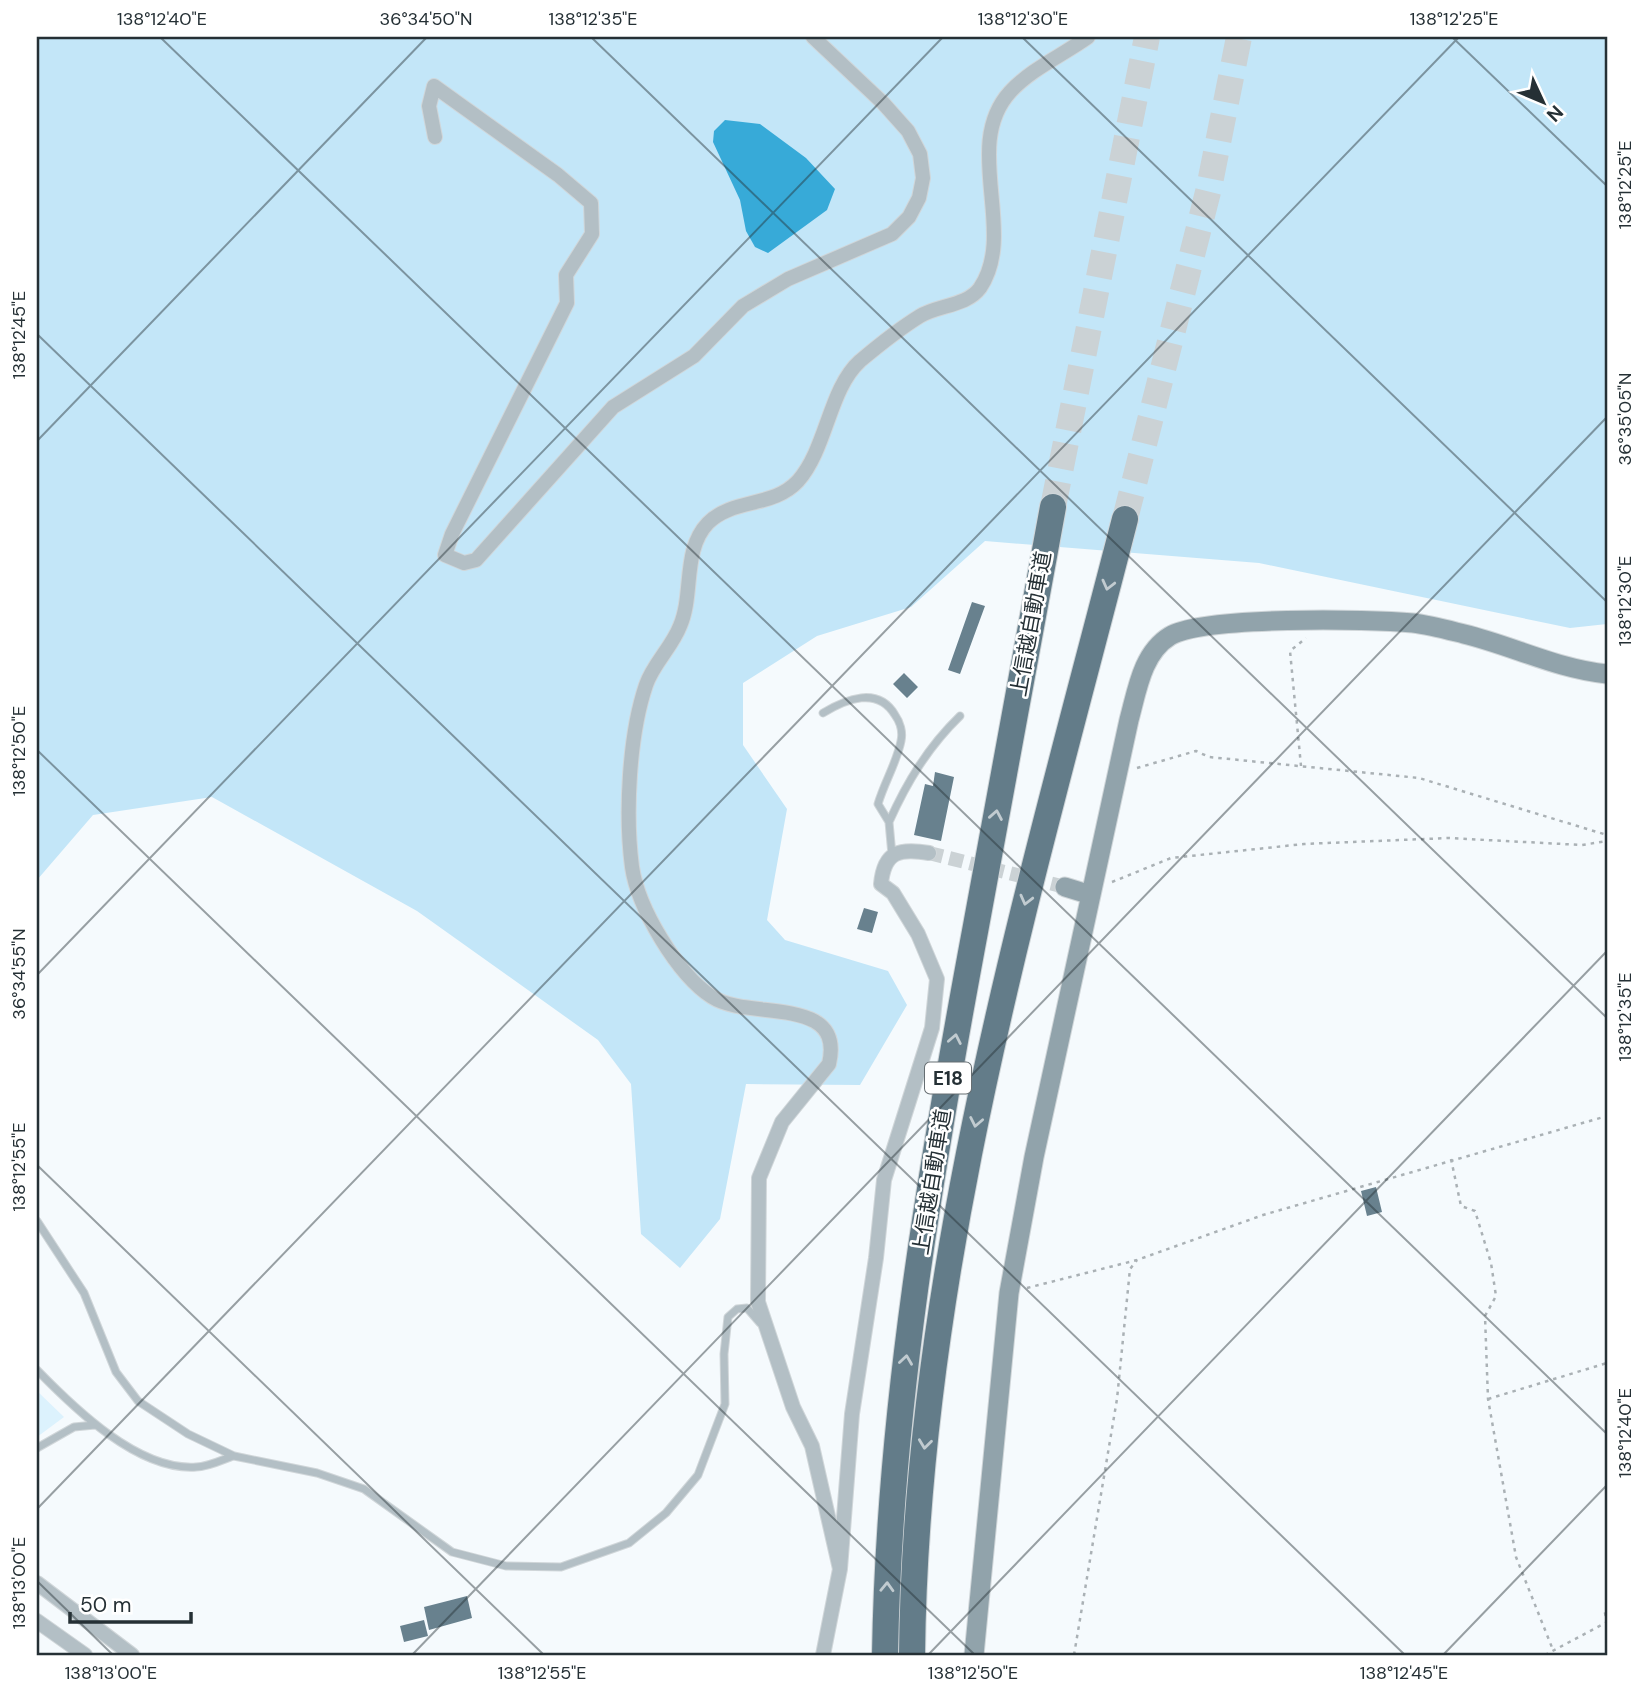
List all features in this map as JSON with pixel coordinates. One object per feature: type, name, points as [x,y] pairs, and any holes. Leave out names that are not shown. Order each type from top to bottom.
[{"type":"highway","name":"上信越自動車道","points":[[885,1655],[894,1463],[921,1255],[950,1069],[1053,507]]},
{"type":"highway","name":"上信越自動車道","points":[[912,1655],[922,1470],[941,1321],[964,1183],[1023,911],[1125,519]]},
{"type":"street","points":[[435,137],[429,106],[434,86],[558,175],[592,204],[592,234],[566,275],[567,303],[452,534],[445,555],[464,564],[476,559],[614,407],[694,356],[743,306],[788,279],[892,234],[909,217],[919,198],[923,178],[920,154],[908,131],[883,103],[813,37]]},
{"type":"street","points":[[840,1569],[812,1446],[793,1407],[758,1302],[759,1178],[782,1122],[829,1064],[832,1052],[829,1034],[818,1022],[791,1012],[751,1010],[713,998],[691,977],[652,925],[632,867],[633,734],[647,681],[680,627],[689,594],[692,553],[708,524],[732,509],[782,496],[800,479],[813,456],[850,370],[875,348],[923,314],[977,293],[991,271],[994,240],[992,131],[999,110],[1008,93],[1087,37]]},
{"type":"street","points":[[974,1655],[1009,1293],[1034,1157],[1117,774],[1144,667],[1154,651],[1170,636],[1194,628],[1238,623],[1413,623],[1467,635],[1546,662],[1607,674]]},
{"type":"street","points":[[823,1655],[840,1569],[852,1414],[876,1258],[884,1180],[932,1028],[937,979],[918,934],[893,893],[881,884],[883,869],[891,855],[908,849],[929,853]]},
{"type":"street","points":[[1065,887],[1091,895]]},
{"type":"street","points":[[37,1583],[132,1655]]},
{"type":"street","points":[[37,1621],[85,1655]]},
{"type":"lane","points":[[822,713],[855,697],[876,699],[889,704],[900,723],[902,741],[878,804],[890,822]]},
{"type":"lane","points":[[891,855],[890,822],[904,788],[936,739],[960,716]]},
{"type":"lane","points":[[37,1220],[84,1293],[116,1372],[138,1401],[188,1434],[234,1456],[317,1473],[364,1489],[452,1552],[506,1566],[561,1567],[629,1543],[666,1513],[698,1475],[724,1404],[724,1354],[728,1317],[737,1308],[747,1308],[768,1331]]},
{"type":"lane","points":[[37,1370],[95,1425],[154,1461],[196,1467],[234,1456]]},
{"type":"lane","points":[[37,1448],[74,1427],[95,1425]]},
{"type":"path","points":[[1301,766],[1290,651],[1324,622]]},
{"type":"path","points":[[1117,774],[1196,751],[1209,757],[1419,778],[1607,835]]},
{"type":"path","points":[[1091,895],[1114,881],[1171,858],[1206,853],[1304,844],[1448,838],[1582,845],[1607,841]]},
{"type":"path","points":[[1009,1293],[1137,1260],[1263,1214],[1607,1116]]},
{"type":"path","points":[[1451,1159],[1461,1206],[1475,1211],[1493,1274],[1496,1296],[1485,1316],[1488,1399],[1516,1557],[1553,1650]]},
{"type":"path","points":[[1074,1655],[1117,1399],[1130,1269],[1137,1260]]},
{"type":"path","points":[[1488,1399],[1607,1363]]},
{"type":"path","points":[[1545,1655],[1607,1622],[1607,1606]]},
{"type":"shaded area","points":[[37,37],[1607,37],[1607,624],[1570,628],[1259,563],[985,541],[911,607],[817,636],[743,683],[743,745],[787,809],[767,920],[785,940],[888,971],[907,1005],[860,1085],[746,1084],[720,1219],[680,1268],[641,1234],[631,1084],[598,1040],[417,911],[212,797],[93,815],[37,880]]},
{"type":"shaded area","points":[[37,1391],[64,1417],[37,1437]]},
{"type":"water","points":[[725,120],[760,124],[806,158],[835,189],[827,210],[768,253],[755,247],[746,231],[740,200],[713,142],[714,131]]},
{"type":"building","points":[[972,602],[985,606],[960,674],[948,670]]},
{"type":"building","points":[[904,673],[918,687],[907,698],[893,684]]},
{"type":"building","points":[[935,772],[954,777],[941,841],[914,835],[925,784],[933,786]]},
{"type":"building","points":[[864,908],[878,912],[872,933],[857,929]]},
{"type":"building","points":[[1376,1187],[1382,1212],[1367,1216],[1361,1191]]},
{"type":"building","points":[[467,1596],[472,1618],[429,1630],[424,1607]]},
{"type":"building","points":[[424,1620],[428,1636],[404,1642],[400,1626]]},
{"type":"tunnel","points":[[1053,507],[1147,37]]},
{"type":"tunnel","points":[[1125,519],[1209,188],[1239,37]]},
{"type":"tunnel","points":[[929,853],[1065,887]]}]
